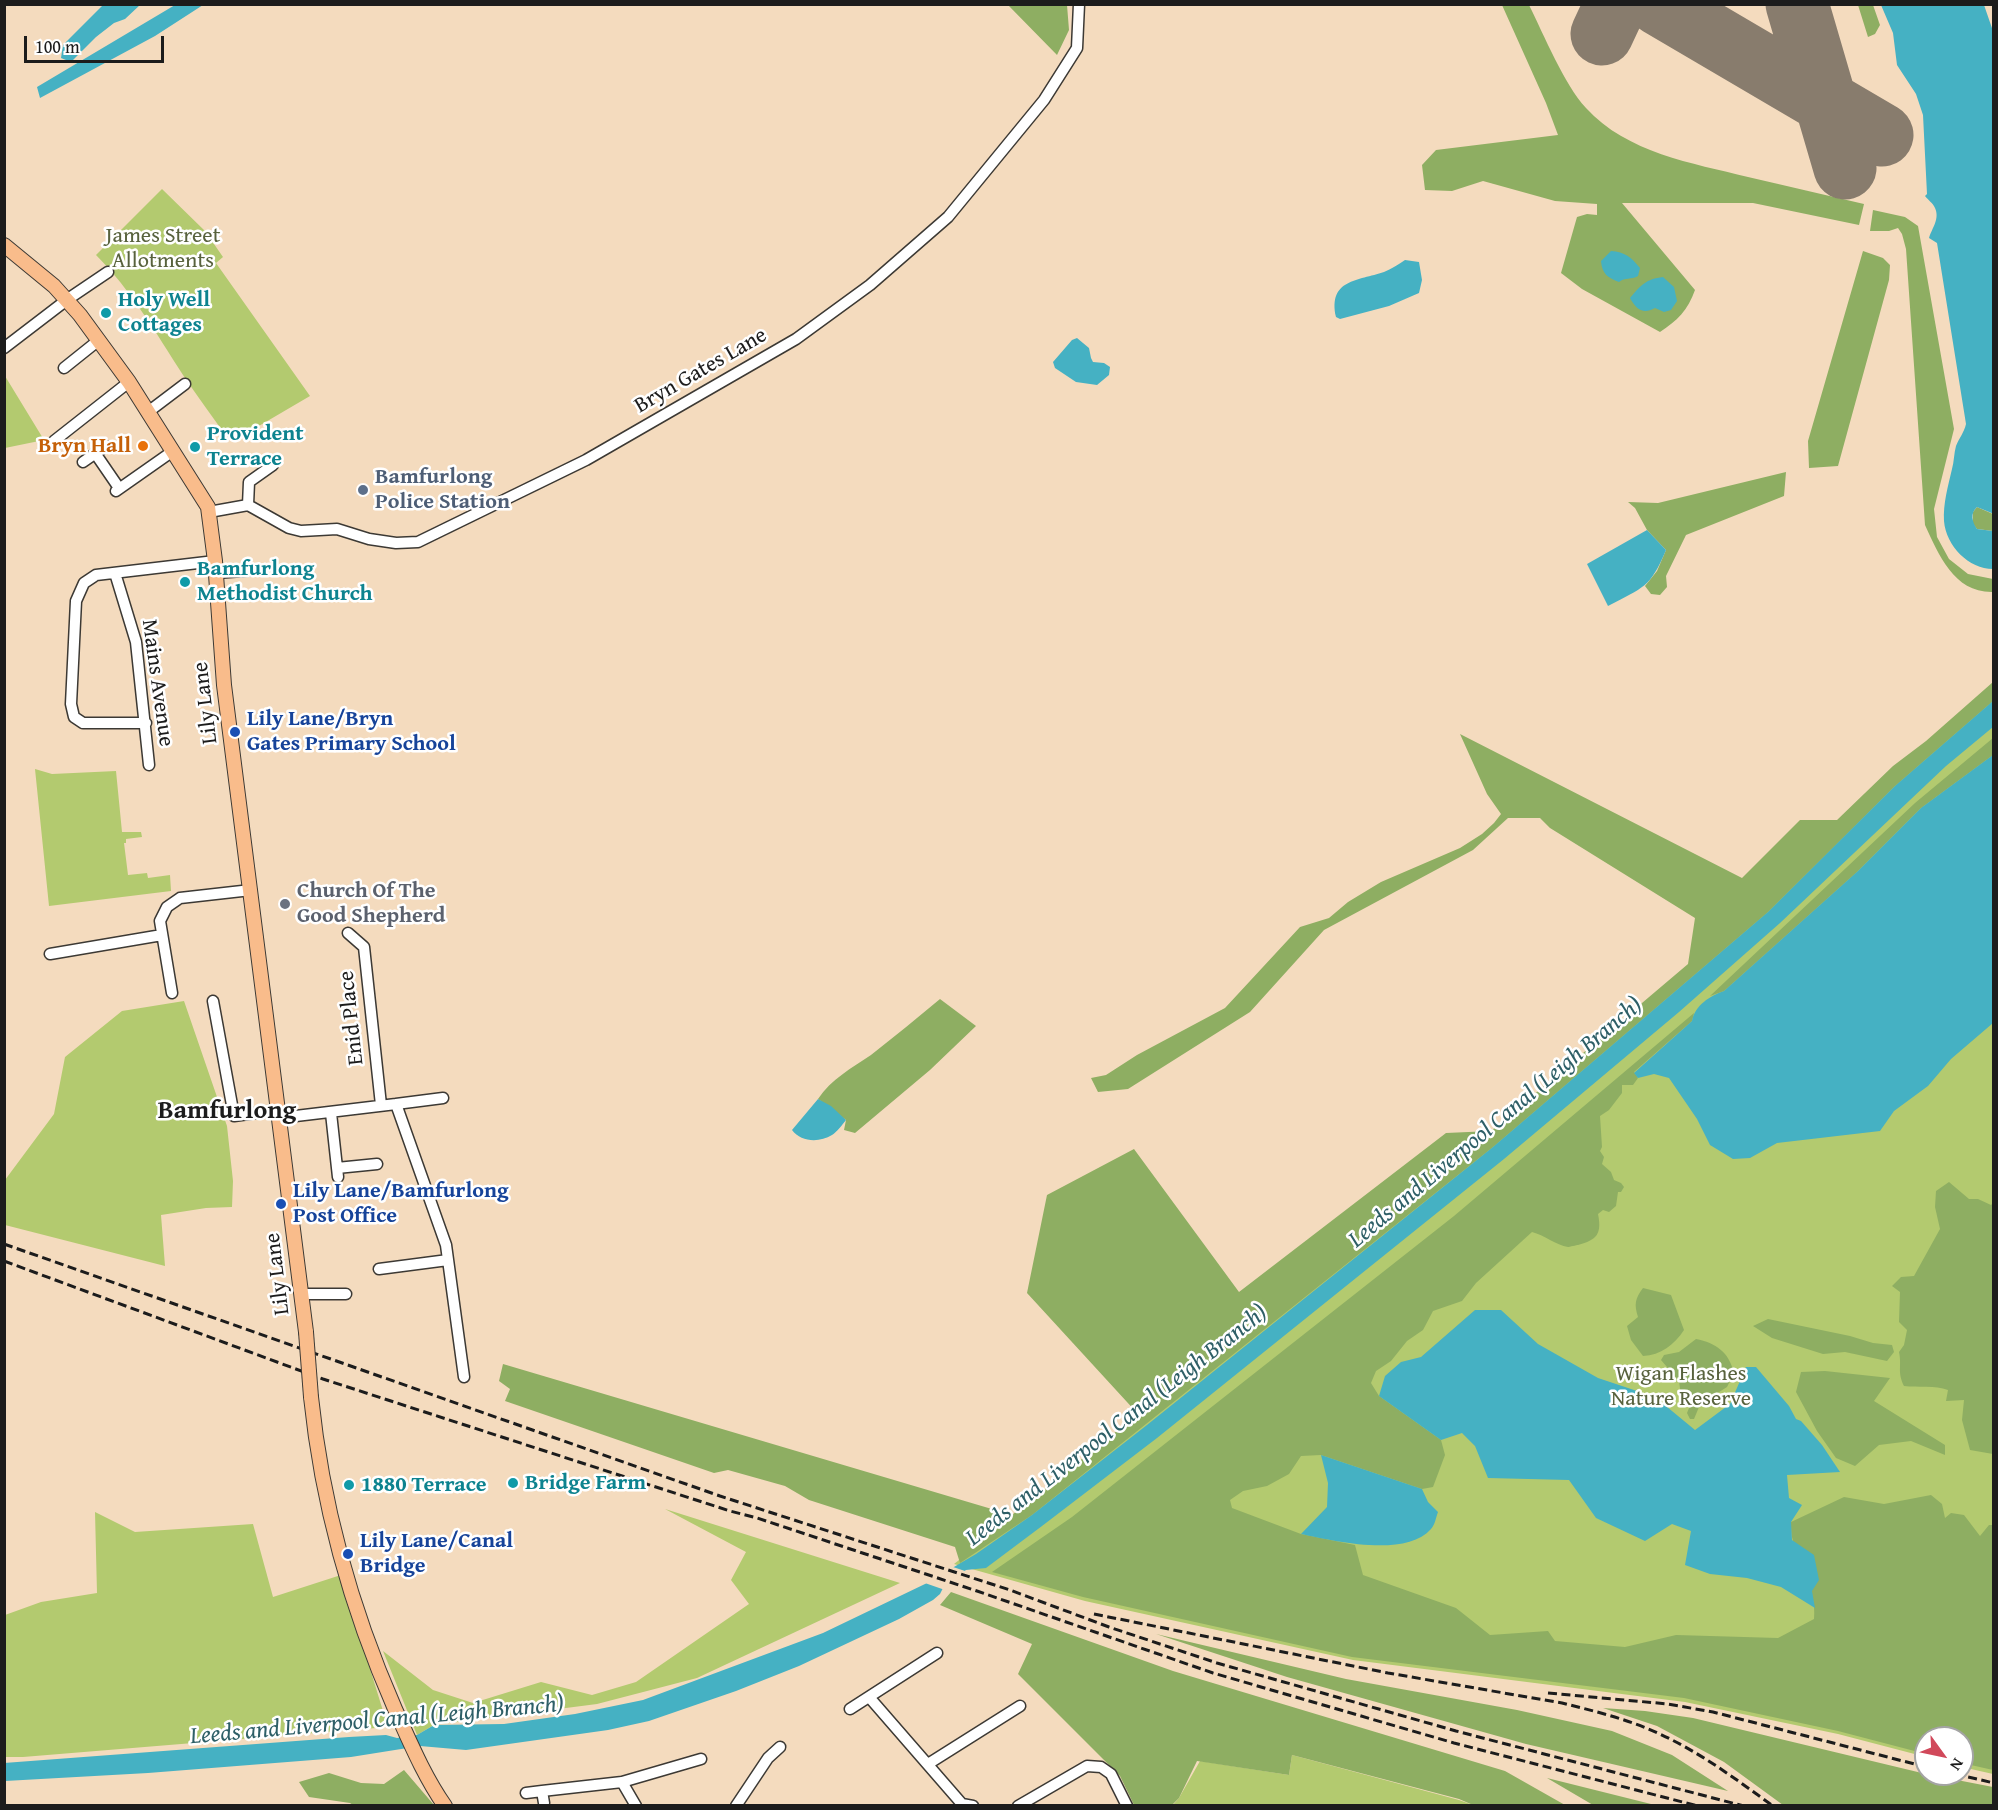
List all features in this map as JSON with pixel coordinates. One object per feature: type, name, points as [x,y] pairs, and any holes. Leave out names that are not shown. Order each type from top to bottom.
[{"type":"main road","points":[[4,245],[68,299],[129,381],[207,507]]},
{"type":"main road","name":"Lily Lane","points":[[207,507],[216,567],[224,685],[306,1332],[311,1397],[324,1480],[344,1562],[369,1642],[418,1761],[445,1806]]},
{"type":"street","name":"Bryn Gates Lane","points":[[248,505],[289,528],[301,531],[337,529],[369,539],[396,543],[418,542],[586,460],[796,339],[870,285],[948,217],[1044,100],[1077,48],[1078,4]]},
{"type":"street","points":[[4,348],[68,299],[108,272]]},
{"type":"street","points":[[64,368],[99,340]]},
{"type":"street","points":[[54,441],[129,381]]},
{"type":"street","points":[[148,412],[185,384]]},
{"type":"street","points":[[83,462],[106,446]]},
{"type":"street","points":[[95,453],[117,490],[174,451]]},
{"type":"street","points":[[207,507],[248,505],[249,482],[273,465]]},
{"type":"street","points":[[146,723],[83,723],[74,717],[71,704],[76,601],[84,583],[96,575],[115,573],[216,567],[255,570]]},
{"type":"street","name":"Mains Avenue","points":[[115,573],[136,642],[149,765]]},
{"type":"street","points":[[171,993],[160,921],[163,913],[180,898],[251,890]]},
{"type":"street","name":"Enid Place","points":[[348,933],[364,947],[381,1106]]},
{"type":"street","points":[[50,954],[162,935]]},
{"type":"street","points":[[213,1001],[234,1116],[331,1113],[443,1098]]},
{"type":"street","points":[[396,1104],[446,1245],[458,1365],[464,1377]]},
{"type":"street","points":[[331,1113],[338,1172],[377,1164]]},
{"type":"street","points":[[379,1269],[448,1260]]},
{"type":"street","points":[[301,1294],[346,1294]]},
{"type":"street","points":[[850,1709],[937,1653]]},
{"type":"street","points":[[869,1697],[962,1804],[973,1806]]},
{"type":"street","points":[[928,1764],[1020,1706]]},
{"type":"street","points":[[736,1806],[768,1758],[780,1747]]},
{"type":"street","points":[[526,1793],[622,1782],[701,1759]]},
{"type":"street","points":[[1018,1806],[1033,1802],[1087,1766],[1101,1767],[1111,1774],[1127,1806]]},
{"type":"street","points":[[622,1782],[636,1806]]},
{"type":"street","points":[[542,1791],[544,1803]]},
{"type":"green space","points":[[1008,5],[1067,5],[1069,30],[1057,55]]},
{"type":"green space","points":[[1502,5],[1529,5],[1555,59],[1578,98],[1602,123],[1621,136],[1683,161],[1864,204],[1859,225],[1753,203],[1622,203],[1695,290],[1692,297],[1672,324],[1660,332],[1582,289],[1561,273],[1577,217],[1587,214],[1597,215],[1597,204],[1555,201],[1483,181],[1452,191],[1425,190],[1422,165],[1436,150],[1558,135]]},
{"type":"green space","points":[[1858,5],[1873,5],[1880,25],[1875,34],[1868,37]]},
{"type":"green space","name":"James Street Allotments","points":[[162,189],[205,231],[223,257],[216,263],[310,396],[252,430],[228,439],[132,297],[96,255]]},
{"type":"green space","points":[[1873,210],[1905,217],[1918,226],[1954,429],[1934,509],[1937,537],[1949,559],[1968,574],[1993,579],[1993,592],[1979,591],[1958,579],[1942,560],[1925,525],[1906,249],[1898,228],[1889,231],[1870,231]]},
{"type":"green space","points":[[1863,251],[1883,258],[1890,265],[1889,280],[1838,466],[1809,468],[1808,441]]},
{"type":"green space","points":[[5,376],[44,440],[5,448]]},
{"type":"green space","points":[[1786,472],[1784,496],[1686,535],[1666,576],[1667,587],[1660,595],[1651,594],[1645,586],[1657,571],[1666,550],[1647,530],[1635,508],[1628,502],[1658,503]]},
{"type":"green space","points":[[1977,507],[1993,514],[1993,531],[1977,529],[1973,524],[1973,512]]},
{"type":"green space","points":[[1993,682],[1993,701],[1895,786],[1768,912],[1493,1147],[1032,1515],[960,1563],[955,1547],[809,1500],[785,1486],[728,1470],[714,1473],[505,1401],[510,1389],[499,1381],[503,1364],[1012,1515],[1138,1414],[1027,1293],[1047,1195],[1134,1149],[1239,1292],[1446,1133],[1491,1131],[1688,964],[1695,918],[1550,828],[1540,818],[1508,818],[1473,850],[1324,930],[1250,1012],[1128,1089],[1098,1092],[1091,1078],[1106,1075],[1137,1055],[1225,1008],[1300,927],[1329,918],[1348,902],[1381,882],[1460,848],[1494,823],[1501,814],[1487,794],[1460,734],[1742,878],[1800,820],[1837,820],[1893,766],[1926,741]]},
{"type":"green space","name":"Wigan Flashes Nature Reserve","points":[[1993,687],[1993,1774],[1974,1770],[1974,1726],[1914,1726],[1914,1754],[1838,1734],[1685,1702],[1353,1660],[1085,1601],[954,1564],[1460,1164],[1609,1042]]},
{"type":"green space","points":[[1993,738],[1993,755],[1921,808],[1858,871],[1724,991],[1710,996],[1915,803]]},
{"type":"green space","points":[[35,769],[52,774],[116,771],[122,832],[141,832],[142,837],[126,839],[124,843],[128,875],[147,873],[148,878],[170,875],[171,891],[49,906]]},
{"type":"green space","points":[[940,999],[976,1026],[930,1070],[855,1133],[844,1130],[846,1120],[818,1099],[823,1092],[835,1080],[871,1055]]},
{"type":"green space","points":[[184,1001],[227,1126],[233,1181],[232,1207],[206,1208],[161,1215],[165,1266],[5,1225],[5,1180],[54,1114],[65,1057],[122,1011]]},
{"type":"green space","points":[[1694,1013],[1692,1021],[1634,1072],[1638,1078],[1633,1085],[1622,1085],[1622,1093],[1609,1110],[1600,1116],[1602,1147],[1600,1151],[1604,1157],[1602,1164],[1611,1172],[1614,1180],[1624,1187],[1621,1192],[1618,1192],[1616,1206],[1609,1212],[1603,1210],[1598,1214],[1597,1235],[1590,1241],[1568,1247],[1532,1232],[1476,1283],[1462,1301],[1433,1311],[1423,1330],[1407,1341],[1391,1361],[1376,1371],[1371,1383],[1379,1396],[1441,1440],[1445,1455],[1433,1487],[1422,1489],[1321,1455],[1301,1456],[1289,1474],[1267,1486],[1243,1491],[1230,1500],[1232,1508],[1301,1534],[1355,1545],[1363,1575],[1456,1608],[1490,1635],[1548,1631],[1555,1641],[1625,1647],[1676,1635],[1778,1638],[1814,1619],[1811,1589],[1792,1539],[1791,1522],[1844,1497],[1884,1504],[1931,1495],[1942,1504],[1945,1518],[1951,1513],[1964,1515],[1980,1536],[1989,1525],[1993,1525],[1993,1770],[1974,1766],[1974,1726],[1914,1726],[1914,1751],[1838,1731],[1684,1698],[1352,1657],[1083,1597],[992,1572],[1072,1517],[1454,1216]]},
{"type":"green space","points":[[1949,1182],[1969,1199],[1978,1199],[1991,1205],[1993,1203],[1993,1454],[1970,1450],[1962,1420],[1964,1400],[1946,1401],[1948,1390],[1943,1388],[1904,1386],[1901,1377],[1899,1352],[1904,1345],[1907,1330],[1899,1322],[1900,1292],[1892,1286],[1901,1277],[1914,1276],[1940,1229],[1935,1207],[1936,1191]]},
{"type":"green space","points":[[1643,1288],[1671,1295],[1684,1330],[1666,1348],[1656,1354],[1643,1356],[1631,1340],[1627,1326],[1638,1317],[1636,1302]]},
{"type":"green space","points":[[1768,1319],[1873,1343],[1892,1345],[1894,1352],[1887,1361],[1845,1352],[1823,1354],[1772,1338],[1753,1326]]},
{"type":"green space","points":[[1696,1339],[1710,1343],[1721,1350],[1729,1359],[1734,1373],[1727,1387],[1716,1394],[1716,1400],[1711,1402],[1708,1408],[1704,1404],[1699,1407],[1694,1419],[1690,1419],[1687,1413],[1693,1398],[1685,1400],[1681,1396],[1679,1381],[1661,1360],[1664,1355],[1679,1352]]},
{"type":"green space","points":[[1825,1371],[1890,1378],[1874,1401],[1945,1445],[1945,1455],[1911,1441],[1879,1445],[1855,1466],[1836,1458],[1817,1431],[1796,1392],[1801,1372]]},
{"type":"green space","points":[[665,1509],[900,1583],[697,1678],[597,1704],[434,1725],[417,1735],[383,1651],[433,1690],[473,1703],[541,1682],[592,1695],[636,1682],[749,1604],[731,1580],[746,1552]]},
{"type":"green space","points":[[95,1512],[135,1532],[253,1524],[273,1597],[341,1575],[388,1727],[5,1757],[5,1615],[41,1602],[97,1593]]},
{"type":"green space","points":[[951,1592],[1173,1671],[1505,1771],[1565,1805],[1473,1805],[1459,1799],[1292,1755],[1289,1775],[1197,1761],[1179,1798],[1172,1805],[1134,1805],[1120,1776],[1018,1674],[1032,1644],[940,1605]]},
{"type":"green space","points":[[1156,1634],[1346,1679],[1517,1710],[1612,1731],[1672,1755],[1728,1791],[1526,1744],[1287,1677]]},
{"type":"green space","points":[[1603,1708],[1693,1718],[1914,1771],[1914,1786],[1974,1786],[1974,1783],[1993,1787],[1993,1805],[1783,1805],[1724,1762],[1657,1726]]},
{"type":"green space","points":[[1292,1755],[1473,1805],[1172,1806],[1200,1761],[1289,1775]]},
{"type":"green space","points":[[404,1770],[434,1805],[353,1805],[309,1797],[299,1782],[329,1773],[361,1783],[384,1784]]},
{"type":"green space","points":[[1547,1778],[1655,1805],[1593,1805]]},
{"type":"water","points":[[103,5],[140,5],[125,19],[114,23],[96,37],[71,62],[61,58],[63,45]]},
{"type":"water","points":[[175,5],[203,5],[155,36],[40,98],[37,87]]},
{"type":"water","points":[[1881,5],[1984,5],[1993,31],[1994,514],[1977,507],[1972,518],[1977,529],[1993,531],[1993,569],[1976,565],[1960,554],[1949,539],[1944,521],[1946,495],[1956,446],[1966,424],[1937,243],[1929,238],[1937,216],[1934,206],[1925,196],[1927,194],[1923,115],[1916,94],[1897,65],[1893,33]]},
{"type":"water","points":[[1611,251],[1624,254],[1634,261],[1640,268],[1638,276],[1619,282],[1606,275],[1601,261]]},
{"type":"water","points":[[1405,260],[1419,262],[1422,280],[1419,293],[1389,306],[1340,319],[1336,317],[1336,295],[1341,288],[1355,280],[1384,272]]},
{"type":"water","points":[[1663,277],[1674,287],[1677,301],[1671,310],[1664,312],[1655,308],[1643,311],[1637,308],[1630,298],[1644,283]]},
{"type":"water","points":[[1077,338],[1089,348],[1093,362],[1104,363],[1110,367],[1109,375],[1097,385],[1076,382],[1055,368],[1053,362],[1072,340]]},
{"type":"water","points":[[1647,530],[1666,550],[1660,563],[1645,585],[1608,606],[1587,564]]},
{"type":"water","name":"Leeds and Liverpool Canal (Leigh Branch)","points":[[1993,701],[1993,727],[1946,766],[1780,923],[1679,1012],[1504,1159],[1157,1438],[1042,1526],[986,1568],[966,1570],[944,1586],[933,1600],[899,1619],[799,1666],[736,1691],[649,1721],[608,1730],[466,1750],[420,1746],[351,1757],[148,1773],[5,1781],[4,1763],[349,1737],[386,1735],[397,1738],[417,1735],[434,1725],[504,1724],[575,1714],[643,1700],[823,1633],[925,1584],[976,1554],[1032,1515],[1493,1147],[1768,912],[1895,786]]},
{"type":"water","points":[[1993,755],[1993,1023],[1951,1059],[1928,1086],[1894,1111],[1880,1131],[1777,1143],[1750,1158],[1733,1159],[1710,1145],[1697,1119],[1669,1078],[1654,1074],[1638,1078],[1634,1073],[1692,1021],[1696,1010],[1704,1002],[1724,991],[1858,871],[1921,808]]},
{"type":"water","points":[[818,1099],[831,1106],[846,1120],[836,1132],[827,1138],[805,1139],[792,1130]]},
{"type":"water","points":[[1475,1310],[1501,1310],[1538,1344],[1598,1378],[1655,1397],[1695,1430],[1730,1404],[1746,1367],[1756,1367],[1789,1406],[1796,1419],[1801,1421],[1822,1445],[1840,1472],[1787,1475],[1789,1498],[1802,1505],[1791,1522],[1792,1540],[1814,1555],[1819,1580],[1812,1591],[1815,1608],[1781,1587],[1747,1578],[1710,1574],[1685,1565],[1691,1531],[1672,1524],[1645,1541],[1596,1518],[1569,1480],[1488,1478],[1475,1446],[1462,1433],[1441,1440],[1379,1396],[1385,1376],[1401,1362],[1421,1357]]},
{"type":"water","points":[[1321,1455],[1422,1489],[1428,1502],[1438,1512],[1432,1527],[1420,1538],[1388,1545],[1350,1543],[1301,1534],[1327,1507],[1328,1483]]},
{"type":"pier","points":[[950,1566],[971,1573],[967,1573],[945,1590],[922,1582]]},
{"type":"runway","points":[[1602,34],[1616,4]]},
{"type":"runway","points":[[1659,4],[1882,135]]},
{"type":"runway","points":[[1797,4],[1845,168]]},
{"type":"railway","points":[[4,1244],[720,1496],[1010,1590],[1109,1627],[1217,1663],[1456,1731],[1744,1806]]},
{"type":"railway","points":[[4,1261],[323,1379],[757,1518],[1213,1673],[1454,1743],[1698,1806]]},
{"type":"railway","points":[[1094,1614],[1388,1673],[1562,1703],[1604,1714],[1646,1728],[1680,1744],[1712,1763],[1773,1806]]},
{"type":"railway","points":[[1548,1693],[1668,1704],[1713,1712],[1914,1764]]},
{"type":"railway","points":[[1974,1778],[1994,1783]]},
{"type":"place","name":"Holy Well Cottages","points":[[106,313]]},
{"type":"place","name":"Bryn Hall","points":[[143,446]]},
{"type":"place","name":"Provident Terrace","points":[[195,447]]},
{"type":"place","name":"Bamfurlong Police Station","points":[[363,490]]},
{"type":"place","name":"Bamfurlong Methodist Church","points":[[185,582]]},
{"type":"place","name":"Lily Lane/Bryn Gates Primary School","points":[[235,732]]},
{"type":"place","name":"Church Of The Good Shepherd","points":[[285,904]]},
{"type":"place","name":"Lily Lane/Bamfurlong Post Office","points":[[281,1204]]},
{"type":"place","name":"Bridge Farm","points":[[513,1483]]},
{"type":"place","name":"1880 Terrace","points":[[349,1485]]},
{"type":"place","name":"Lily Lane/Canal Bridge","points":[[348,1554]]},
{"type":"district","name":"Bamfurlong","points":[[227,1111]]}]
